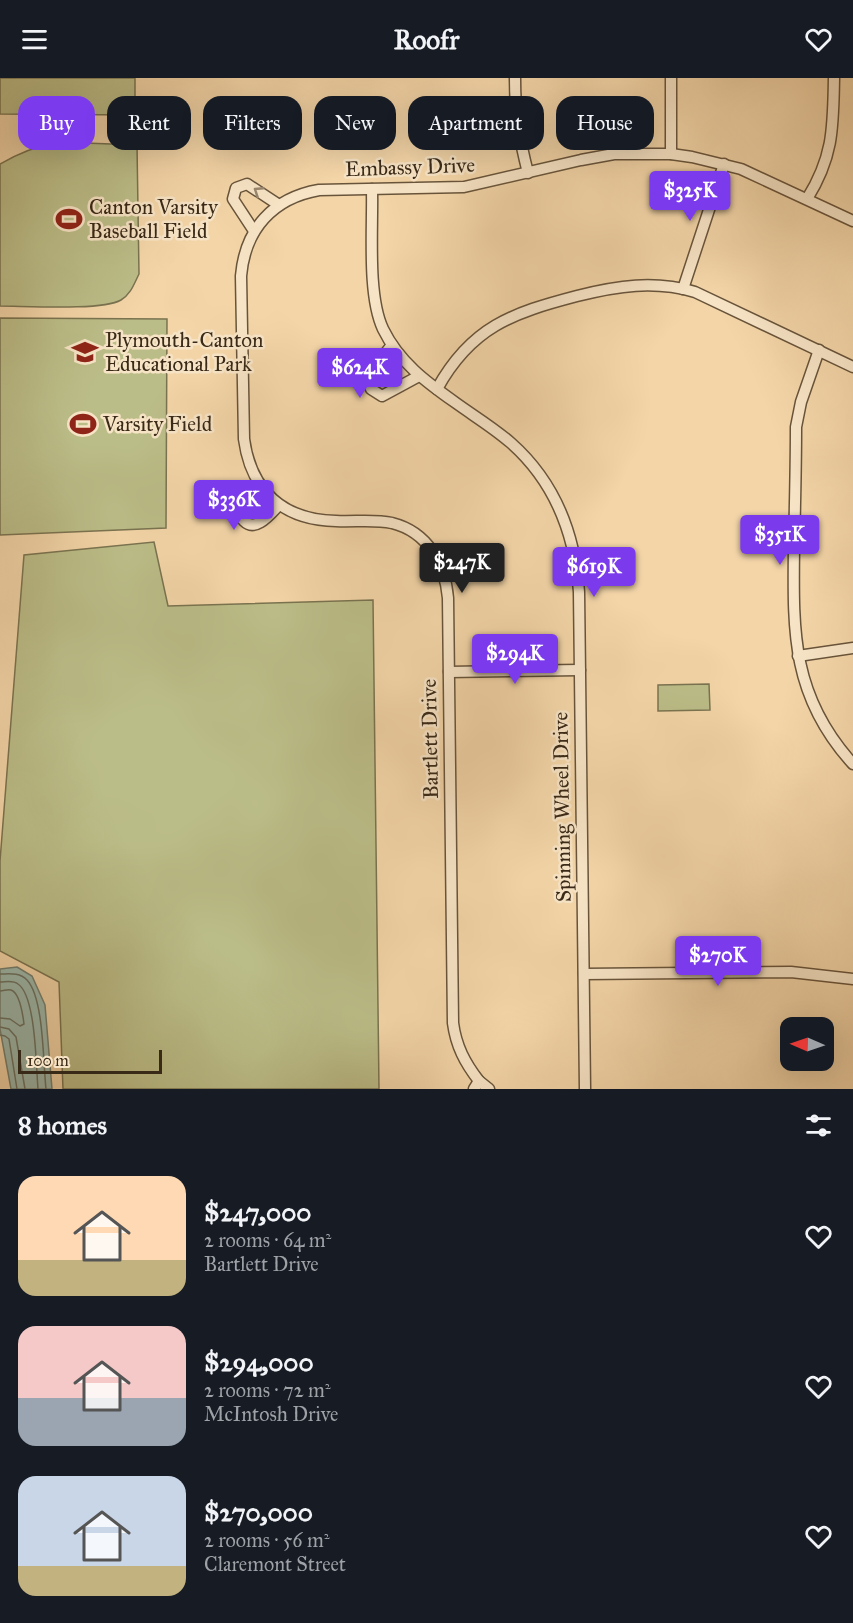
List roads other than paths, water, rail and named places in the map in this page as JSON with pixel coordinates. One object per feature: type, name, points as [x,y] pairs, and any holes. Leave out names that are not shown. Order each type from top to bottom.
[{"type":"street","points":[[515,78],[515,112],[528,173]]},
{"type":"street","points":[[671,78],[671,154]]},
{"type":"street","points":[[807,199],[816,186],[829,152],[833,124],[834,78]]},
{"type":"street","name":"Embassy Drive","points":[[268,214],[295,196],[319,190],[465,187],[581,160],[614,154],[642,153],[671,154],[724,164],[756,175],[853,221]]},
{"type":"street","points":[[683,289],[724,164]]},
{"type":"street","points":[[255,231],[233,199],[236,188],[247,184],[279,205]]},
{"type":"street","name":"Spinning Wheel Drive","points":[[372,189],[374,290],[379,318],[392,345],[419,376],[513,445],[536,470],[557,503],[570,535],[577,568],[580,670],[585,1089]]},
{"type":"street","name":"Bartlett Drive","points":[[268,214],[255,231],[245,252],[241,276],[244,439],[246,454],[257,481],[279,505],[302,517],[321,521],[377,521],[392,523],[410,531],[426,543],[440,562],[446,584],[453,1023],[463,1057],[476,1085],[489,1089]]},
{"type":"street","points":[[437,389],[451,366],[471,344],[492,327],[535,307],[620,286],[654,285],[683,289],[706,297],[853,367]]},
{"type":"street","points":[[392,345],[367,376],[370,389],[382,396],[419,376]]},
{"type":"street","points":[[819,350],[801,402],[796,427],[793,611],[798,656],[805,681],[816,709],[831,735],[853,764]]},
{"type":"street","points":[[257,481],[240,508],[239,513],[244,521],[249,524],[259,524],[279,505]]},
{"type":"street","points":[[798,656],[853,648]]},
{"type":"street","points":[[449,672],[580,670]]},
{"type":"street","points":[[584,974],[791,972],[853,979]]},
{"type":"water","points":[[17,967],[32,976],[45,1005],[52,1089],[11,1089],[0,1029],[0,969]]},
{"type":"place","name":"Canton Varsity Baseball Field","points":[[69,219]]},
{"type":"place","name":"Plymouth-Canton Educational Park","points":[[85,352]]},
{"type":"place","name":"Varsity Field","points":[[83,424]]}]
